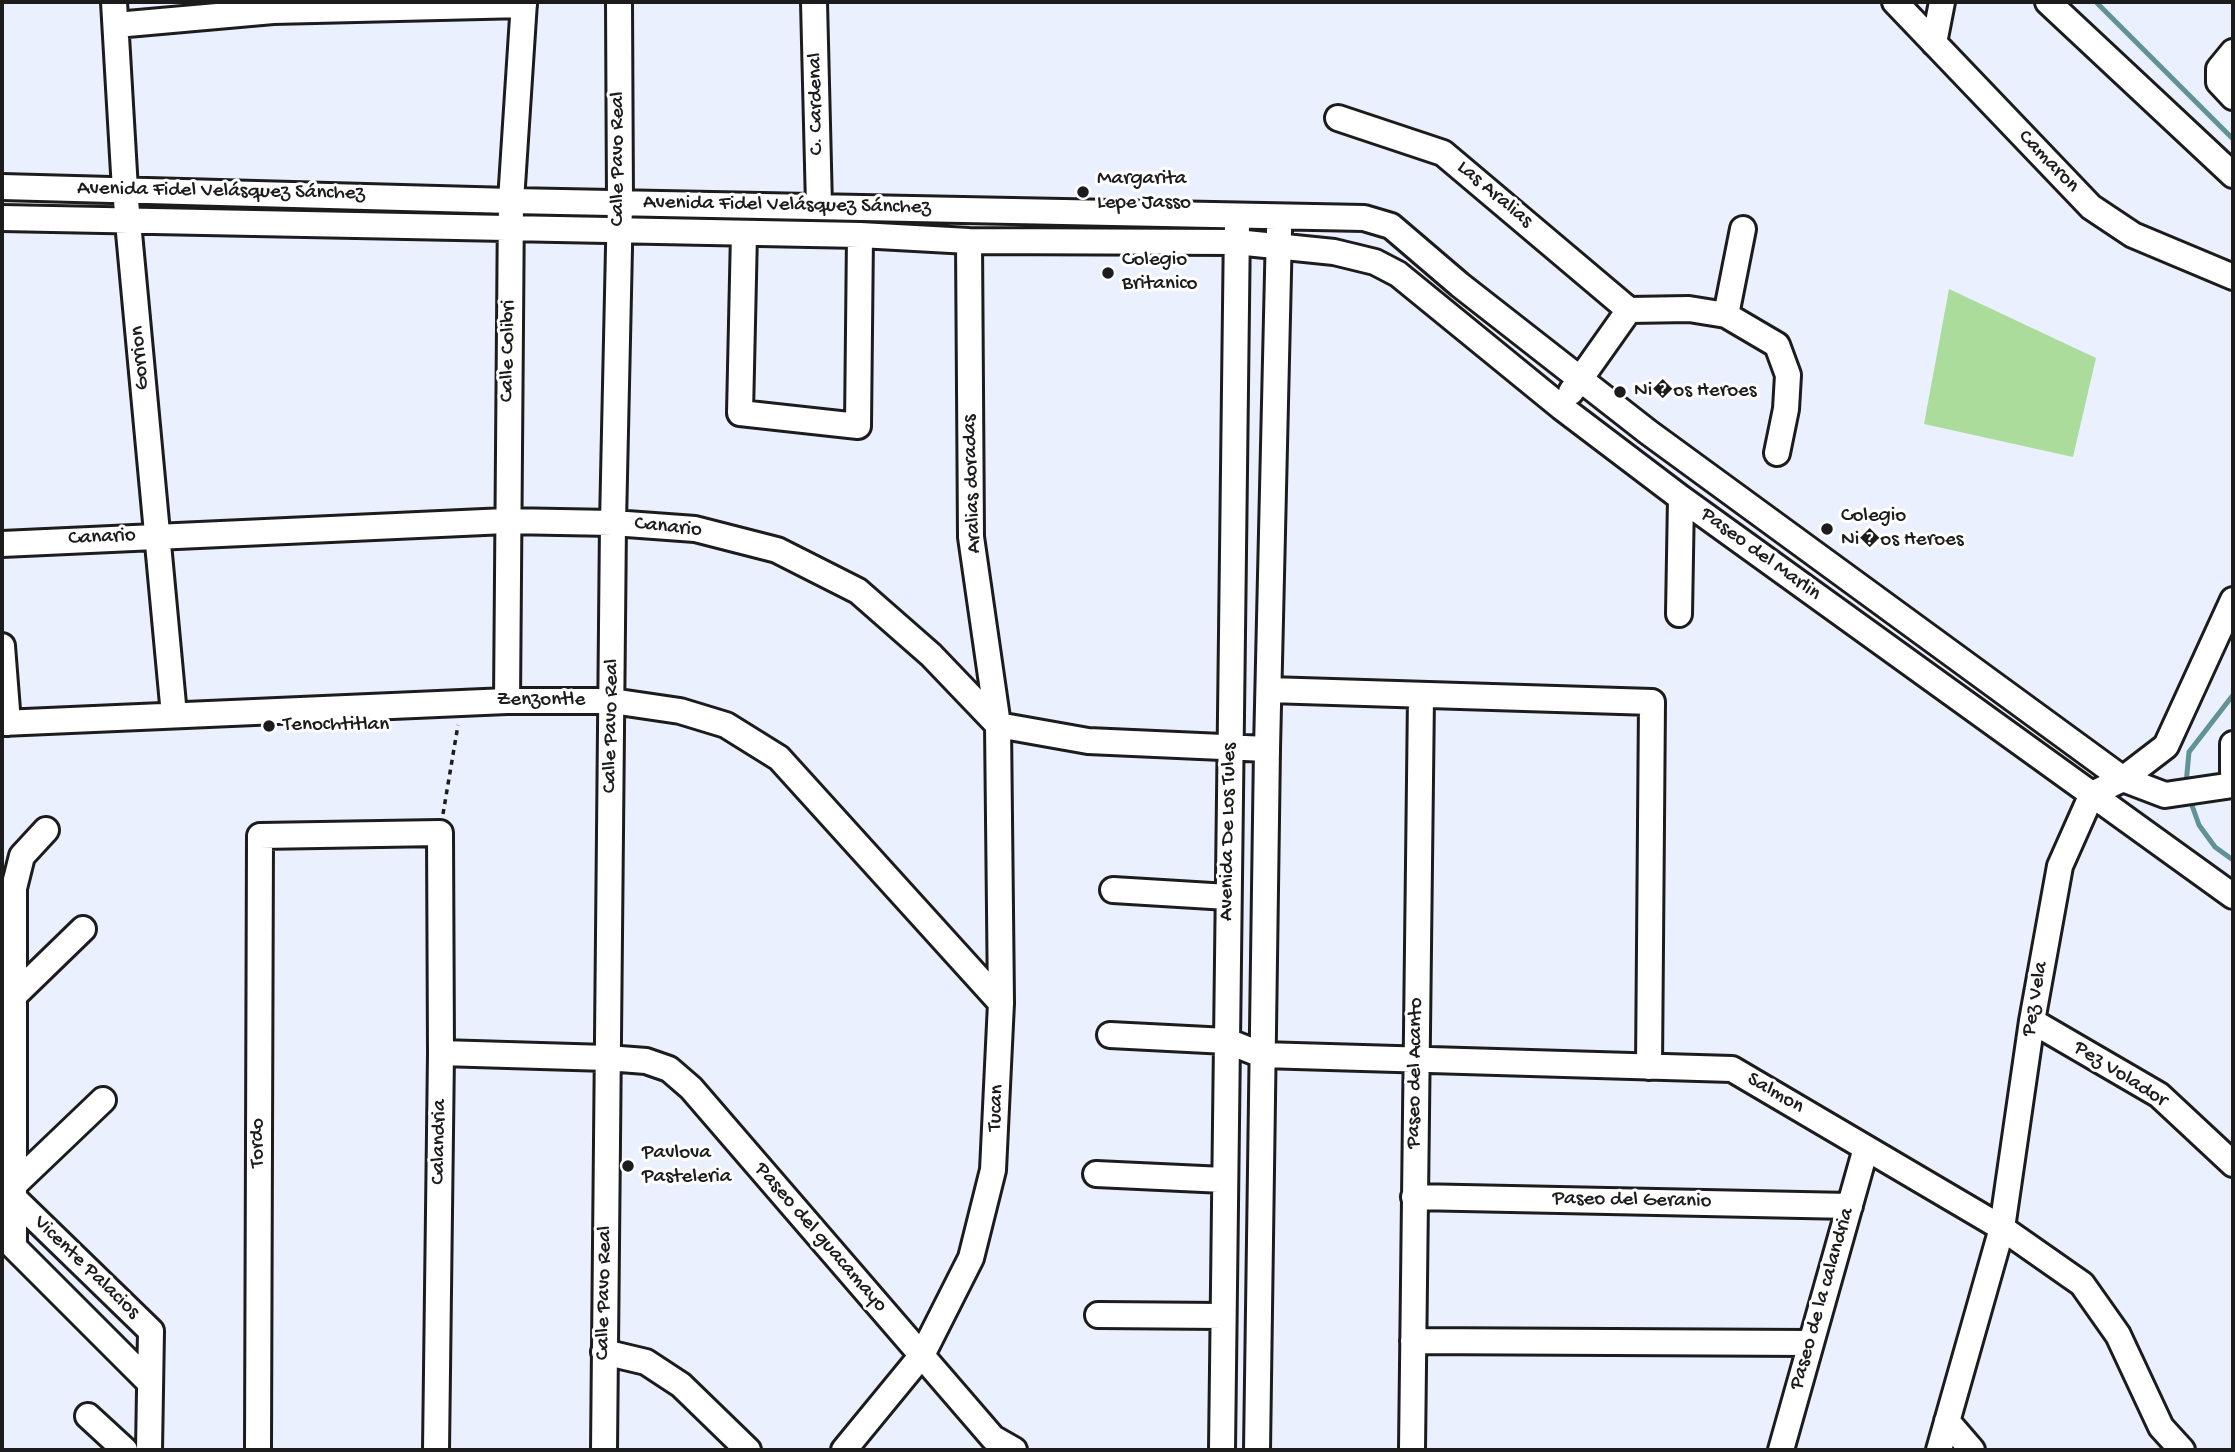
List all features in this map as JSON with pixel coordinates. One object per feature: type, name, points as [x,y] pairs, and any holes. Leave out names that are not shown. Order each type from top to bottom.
[{"type":"street","name":"Calle Pavo Real","points":[[604,1450],[613,523],[621,202],[619,2]]},
{"type":"street","name":"C. Cardenal","points":[[814,2],[819,206]]},
{"type":"street","name":"Camaron","points":[[1895,2],[2091,207],[2133,235],[2233,277]]},
{"type":"street","points":[[1934,43],[1942,2]]},
{"type":"street","points":[[2048,2],[2233,174]]},
{"type":"street","points":[[115,13],[524,4]]},
{"type":"street","name":"Calle Colibri","points":[[507,701],[506,521],[511,201],[524,4]]},
{"type":"street","name":"Gorrion","points":[[115,13],[125,190],[174,715]]},
{"type":"street","points":[[2226,61],[2219,82],[2233,97]]},
{"type":"street","name":"Las Aralias","points":[[1338,118],[1443,153],[1629,310]]},
{"type":"street","name":"Avenida Fidel Velásquez Sánchez","points":[[2,187],[511,201],[1279,216]]},
{"type":"street","name":"Avenida De Los Tules","points":[[1222,1450],[1229,747],[1238,214]]},
{"type":"street","name":"Avenida De Los Tules","points":[[1257,1450],[1267,749],[1279,216]]},
{"type":"street","name":"Paseo del Marlin","points":[[1279,216],[1364,218],[1391,226],[1580,380],[2123,779],[2165,795],[2233,785]]},
{"type":"street","name":"Avenida Fidel Velásquez Sánchez","points":[[2,218],[860,235],[970,241],[1236,242],[1279,245]]},
{"type":"street","points":[[1726,315],[1742,229]]},
{"type":"street","points":[[744,233],[740,413],[858,426],[860,235]]},
{"type":"street","name":"Aralias doradas","points":[[970,241],[971,537],[998,724]]},
{"type":"street","name":"Paseo del Marlin","points":[[1279,245],[1334,252],[1375,262],[1398,274],[1561,407],[1681,498],[2233,896]]},
{"type":"street","points":[[1561,407],[1629,310],[1689,309],[1726,315],[1777,345],[1788,375],[1787,410],[1777,453]]},
{"type":"street","points":[[1679,614],[1681,498]]},
{"type":"street","name":"Canario","points":[[2,544],[506,521],[613,523],[695,529],[777,551],[858,591],[931,655],[998,724]]},
{"type":"street","points":[[1844,616],[1862,588]]},
{"type":"street","points":[[2092,794],[2123,779],[2166,746],[2233,600]]},
{"type":"street","points":[[2,646],[5,723]]},
{"type":"street","points":[[1269,690],[1652,702],[1649,1067]]},
{"type":"street","name":"Paseo del Acanto","points":[[1412,1450],[1421,696]]},
{"type":"street","name":"Zenzontle","points":[[5,723],[507,701],[612,701],[680,711],[726,725],[779,758],[1001,1003]]},
{"type":"street","points":[[998,724],[1088,741],[1267,749]]},
{"type":"street","name":"Tucan","points":[[845,1450],[922,1355],[971,1258],[993,1170],[1001,1003],[998,724]]},
{"type":"street","points":[[2233,744],[2233,772]]},
{"type":"street","name":"Pez Vela","points":[[1939,1450],[2002,1228],[2032,1021],[2060,866],[2092,794]]},
{"type":"street","name":"Vicente Palacios","points":[[46,830],[22,856],[14,888],[14,1247],[149,1382]]},
{"type":"street","name":"Tordo","points":[[258,1450],[260,836],[440,833]]},
{"type":"street","name":"Calandria","points":[[436,1450],[441,1053],[440,833]]},
{"type":"street","points":[[1113,890],[1228,897]]},
{"type":"street","points":[[15,995],[83,929]]},
{"type":"street","name":"Pez Volador","points":[[2032,1021],[2159,1095],[2233,1164]]},
{"type":"street","name":"Salmon","points":[[1110,1035],[1227,1041],[1262,1055],[1732,1069],[2002,1228],[2082,1284],[2118,1335],[2161,1427],[2182,1450]]},
{"type":"street","name":"Paseo del guacamayo","points":[[441,1053],[607,1058],[646,1061],[669,1069],[691,1088],[993,1438],[1014,1450]]},
{"type":"street","points":[[14,1191],[103,1100]]},
{"type":"street","name":"Paseo de la calandria","points":[[1781,1450],[1866,1148]]},
{"type":"street","points":[[1097,1174],[1224,1180]]},
{"type":"street","name":"Vicente Palacios","points":[[14,1191],[83,1265],[151,1331],[149,1450]]},
{"type":"street","name":"Paseo del Geranio","points":[[1414,1196],[1850,1206]]},
{"type":"street","points":[[68,1301],[83,1265]]},
{"type":"street","points":[[1098,1315],[1223,1316]]},
{"type":"street","points":[[1413,1341],[1811,1343]]},
{"type":"street","points":[[604,1352],[646,1362],[681,1385],[748,1450]]},
{"type":"street","points":[[88,1416],[125,1450]]},
{"type":"street","points":[[1947,1421],[1972,1450]]},
{"type":"path","points":[[440,833],[462,702]]},
{"type":"green space","points":[[1949,289],[2096,358],[2073,457],[1924,424]]},
{"type":"waterway","points":[[2096,2],[2233,139]]},
{"type":"waterway","points":[[2186,784],[2189,752],[2233,695]]},
{"type":"waterway","points":[[2189,797],[2199,825],[2215,847],[2233,860]]},
{"type":"place","name":"Margarita Lepe Jasso","points":[[1083,192]]},
{"type":"place","name":"Colegio Britanico","points":[[1108,273]]},
{"type":"place","name":"Ni�os Heroes","points":[[1620,392]]},
{"type":"place","name":"Colegio Ni�os Heroes","points":[[1827,529]]},
{"type":"place","name":"Tenochtitlan","points":[[269,726]]},
{"type":"place","name":"Pavlova Pasteleria","points":[[628,1166]]}]
